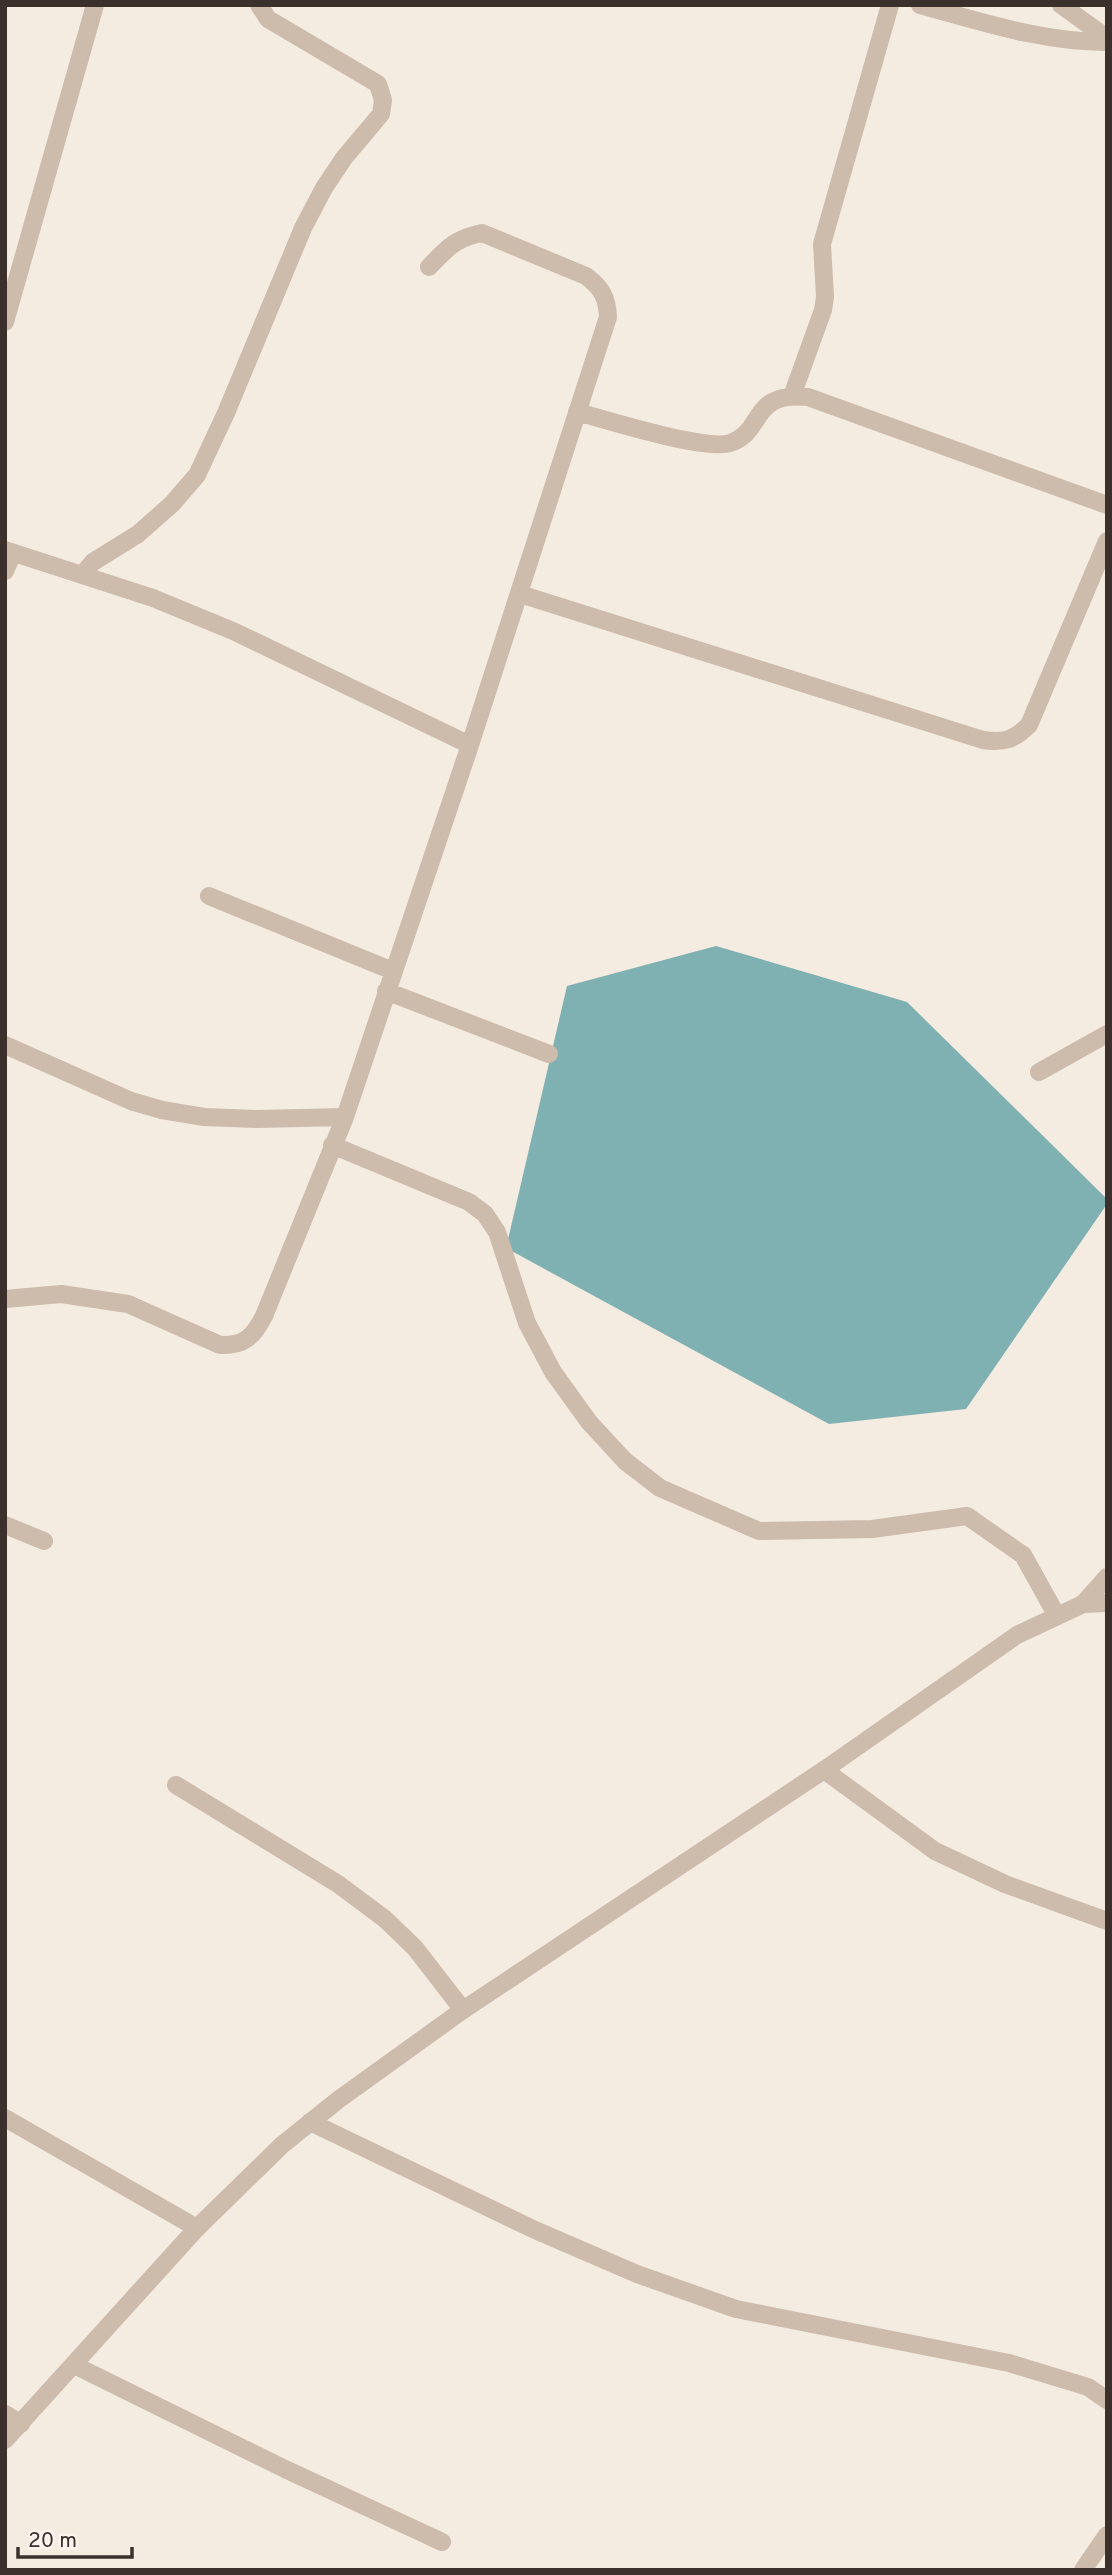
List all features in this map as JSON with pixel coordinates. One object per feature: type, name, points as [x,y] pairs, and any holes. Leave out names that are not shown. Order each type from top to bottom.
[{"type":"street","points":[[5,321],[12,270],[95,5]]},
{"type":"street","points":[[82,575],[93,562],[138,534],[172,504],[197,475],[226,413],[303,228],[344,158],[381,114],[383,100],[378,84],[268,19],[259,5]]},
{"type":"street","points":[[792,396],[823,310],[825,297],[822,244],[890,5]]},
{"type":"street","points":[[920,5],[1043,37],[1077,42],[1107,40]]},
{"type":"street","points":[[1061,5],[1107,40]]},
{"type":"street","points":[[5,1299],[61,1294],[128,1304],[220,1345],[234,1346],[246,1341],[256,1332],[264,1316],[345,1117],[520,594],[608,317],[607,300],[600,287],[586,276],[482,233],[467,236],[449,245],[429,267]]},
{"type":"street","points":[[578,412],[700,444],[728,444],[739,439],[763,408],[775,400],[792,396],[808,397],[1107,505]]},
{"type":"street","points":[[520,594],[983,740],[1001,742],[1017,737],[1029,725],[1107,541]]},
{"type":"street","points":[[5,571],[9,552],[153,598],[233,631],[470,746]]},
{"type":"street","points":[[209,896],[393,971]]},
{"type":"street","points":[[386,991],[549,1054]]},
{"type":"street","points":[[1039,1072],[1107,1034]]},
{"type":"street","points":[[5,1045],[131,1101],[162,1110],[204,1117],[345,1117]]},
{"type":"street","points":[[332,1145],[469,1202],[485,1214],[497,1232],[527,1323],[553,1372],[589,1422],[625,1461],[660,1488],[759,1531],[872,1529],[967,1516],[1023,1555],[1057,1616]]},
{"type":"street","points":[[5,1525],[44,1541]]},
{"type":"street","points":[[1083,1604],[1107,1577]]},
{"type":"street","points":[[5,2440],[197,2228],[282,2145],[310,2122],[463,2010],[824,1770],[1017,1635],[1083,1604],[1107,1603]]},
{"type":"street","points":[[824,1770],[935,1851],[1005,1884],[1107,1921]]},
{"type":"street","points":[[176,1785],[338,1884],[385,1919],[415,1948],[463,2010]]},
{"type":"street","points":[[5,2118],[197,2228]]},
{"type":"street","points":[[310,2122],[536,2230],[637,2274],[736,2309],[1009,2363],[1088,2387],[1107,2400]]},
{"type":"street","points":[[74,2365],[285,2469],[442,2542]]},
{"type":"street","points":[[5,2414],[21,2424]]},
{"type":"street","points":[[1083,2570],[1104,2545]]},
{"type":"water","points":[[716,946],[907,1002],[1107,1199],[1107,1204],[966,1409],[829,1424],[506,1248],[567,986]]}]
